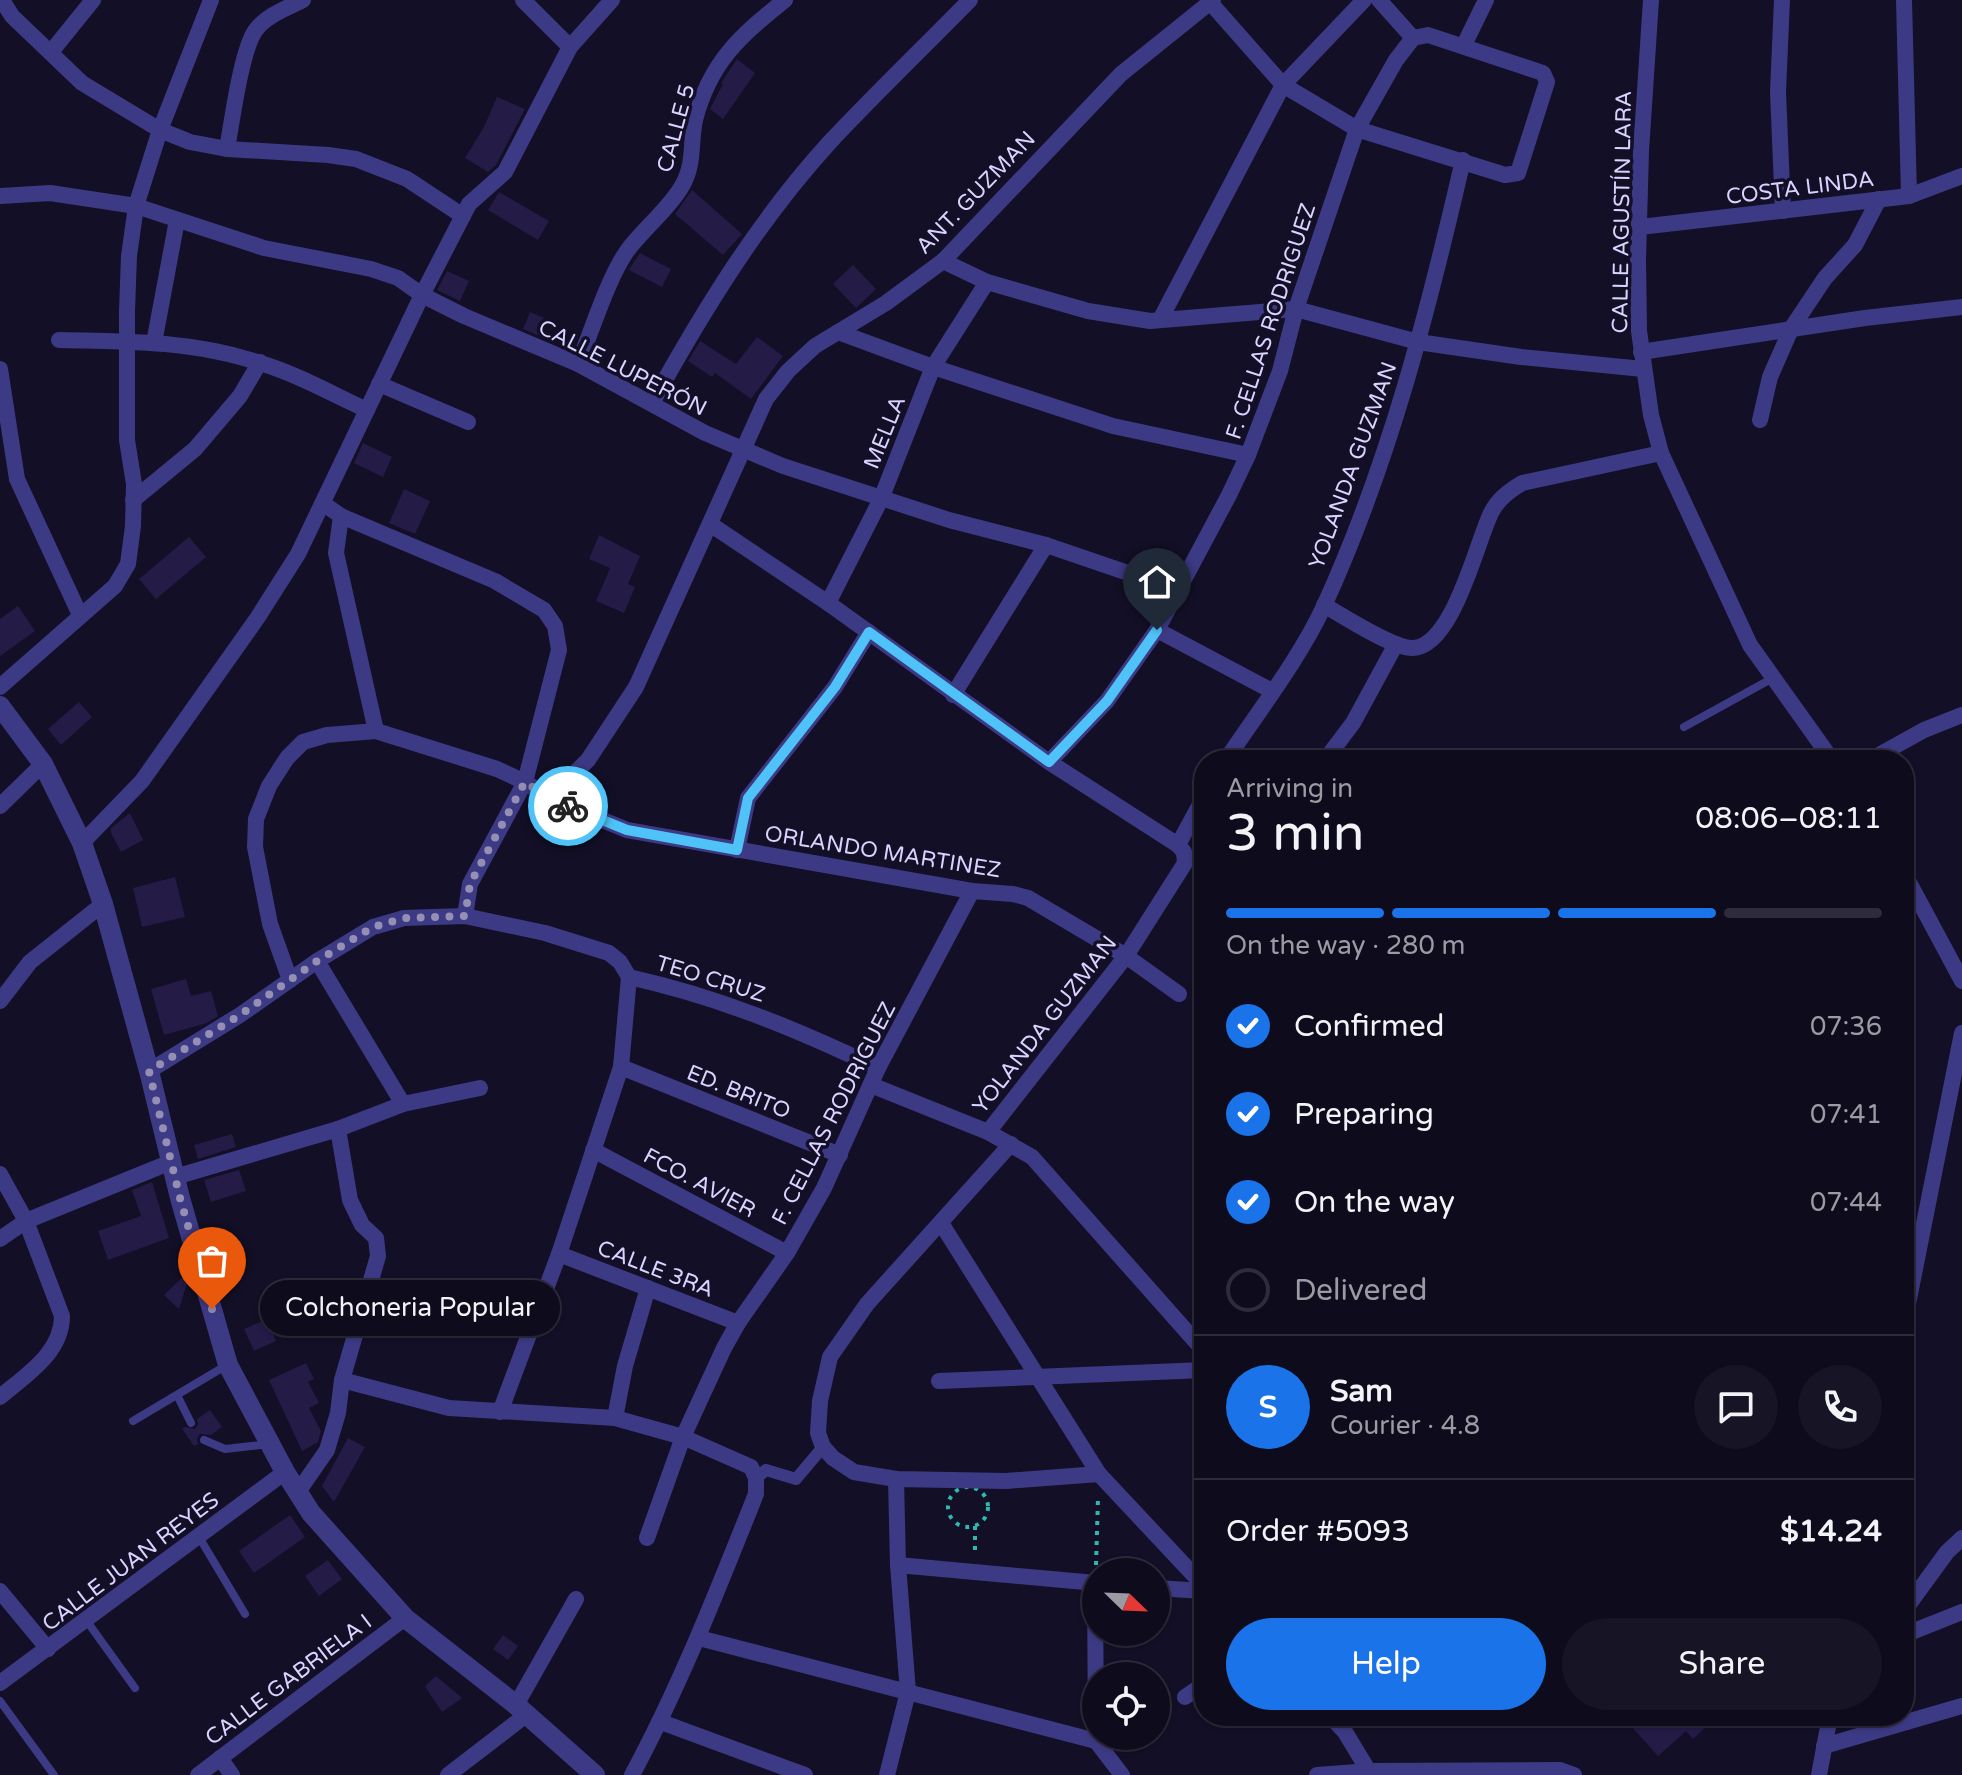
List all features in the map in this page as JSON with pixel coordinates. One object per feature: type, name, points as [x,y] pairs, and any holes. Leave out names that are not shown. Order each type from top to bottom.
[{"type":"street","points":[[2,0],[12,16],[82,83],[160,130],[190,142],[227,149],[356,159],[407,179],[463,216]]},
{"type":"street","points":[[51,52],[93,0]]},
{"type":"street","points":[[0,687],[115,586],[128,564],[134,484],[127,440],[126,341],[129,256],[136,206],[160,130],[211,0]]},
{"type":"street","points":[[227,149],[255,29],[276,13],[303,0]]},
{"type":"street","points":[[523,0],[570,47]]},
{"type":"street","points":[[82,843],[142,781],[258,617],[298,554],[469,204],[505,172],[570,47],[612,0]]},
{"type":"street","name":"CALLE 5","points":[[578,364],[626,252],[681,188],[691,165],[695,123],[703,95],[723,57],[740,36],[785,0]]},
{"type":"street","points":[[652,403],[715,292],[746,246],[828,144],[970,0]]},
{"type":"street","points":[[1160,320],[1283,85],[1364,0]]},
{"type":"street","points":[[1210,1],[1283,85],[1357,129],[1505,175],[1518,173],[1547,82],[1543,73],[1428,35],[1413,38],[1379,0]]},
{"type":"street","points":[[1464,45],[1486,0]]},
{"type":"street","name":"CALLE AGUSTÍN LARA","points":[[1651,0],[1641,151],[1640,227],[1641,352],[1651,415],[1661,453],[1750,645],[1825,750]]},
{"type":"street","points":[[1782,0],[1778,92],[1783,211]]},
{"type":"street","points":[[1904,0],[1909,196]]},
{"type":"street","name":"ANT. GUZMAN","points":[[549,798],[588,760],[636,687],[766,399],[788,371],[815,346],[886,303],[943,261],[1121,74],[1210,1]]},
{"type":"street","name":"F. CELLAS RODRIGUEZ","points":[[1049,762],[1107,701],[1157,630],[1248,455],[1280,371],[1296,309],[1357,129],[1396,60],[1413,38]]},
{"type":"street","name":"YOLANDA GUZMAN","points":[[1233,750],[1324,605],[1380,465],[1430,302],[1463,160]]},
{"type":"street","name":"COSTA LINDA","points":[[1640,227],[1909,196],[1962,176]]},
{"type":"street","name":"CALLE LUPERÓN","points":[[0,196],[50,193],[136,206],[264,248],[371,269],[398,278],[422,295],[464,316],[578,364],[705,433],[783,466],[881,499],[1046,545],[1178,590]]},
{"type":"street","points":[[1760,420],[1770,377],[1791,329],[1825,278],[1855,245],[1879,199]]},
{"type":"street","points":[[154,343],[177,220]]},
{"type":"street","points":[[943,261],[987,282],[1088,311],[1150,321],[1296,309],[1418,342],[1521,357],[1643,369]]},
{"type":"street","name":"MELLA","points":[[828,603],[881,499],[933,367],[987,282]]},
{"type":"street","points":[[1641,352],[1962,307]]},
{"type":"street","points":[[838,332],[1113,426],[1248,455]]},
{"type":"street","points":[[59,340],[126,341],[196,347],[260,362],[367,410]]},
{"type":"street","points":[[133,500],[195,449],[240,396],[260,362]]},
{"type":"street","points":[[0,369],[17,479],[80,615]]},
{"type":"street","points":[[379,384],[468,422]]},
{"type":"street","points":[[1324,605],[1396,644],[1414,648],[1434,639],[1452,610],[1492,511],[1503,496],[1522,483],[1661,453]]},
{"type":"street","points":[[324,504],[341,516],[495,581],[544,610],[555,626],[559,650],[525,782],[470,884],[465,916]]},
{"type":"street","points":[[341,516],[336,553],[376,731]]},
{"type":"street","points":[[710,524],[828,603],[1049,762],[1178,845]]},
{"type":"street","points":[[953,695],[1046,545]]},
{"type":"street","points":[[1157,630],[1272,691]]},
{"type":"street","points":[[737,850],[748,798],[835,687],[869,632]]},
{"type":"street","points":[[1333,750],[1353,723],[1396,644]]},
{"type":"street","points":[[0,706],[43,764],[82,843],[103,904],[228,1365],[285,1472],[311,1513],[405,1618],[521,1710],[595,1775]]},
{"type":"street","points":[[1888,750],[1924,730],[1962,715]]},
{"type":"street","name":"ORLANDO MARTINEZ","points":[[290,980],[270,924],[255,847],[256,819],[269,786],[287,758],[303,742],[327,735],[376,731],[497,769],[549,798],[627,830],[972,891],[1028,898],[1126,956],[1179,994]]},
{"type":"street","points":[[0,806],[43,764]]},
{"type":"street","name":"YOLANDA GUZMAN","points":[[871,1085],[988,1132],[1126,956],[1185,863],[1184,852],[1178,845],[1194,815]]},
{"type":"street","name":"F. CELLAS RODRIGUEZ","points":[[647,1538],[683,1437],[738,1323],[787,1253],[824,1188],[878,1068],[972,891]]},
{"type":"street","points":[[1914,892],[1962,981]]},
{"type":"street","points":[[0,1001],[30,962],[103,904]]},
{"type":"street","name":"TEO CRUZ","points":[[149,1071],[373,927],[404,918],[465,916],[545,933],[600,949],[620,962],[629,977],[734,1006],[796,1029],[878,1068]]},
{"type":"street","points":[[317,961],[403,1104]]},
{"type":"street","points":[[500,1412],[559,1254],[621,1067],[629,977]]},
{"type":"street","points":[[1914,1263],[1962,1033]]},
{"type":"street","name":"ED. BRITO","points":[[621,1067],[840,1155]]},
{"type":"street","points":[[0,1239],[26,1221],[173,1169],[338,1129],[403,1104],[480,1088]]},
{"type":"street","points":[[298,1492],[327,1450],[338,1413],[342,1380],[378,1256],[376,1238],[362,1225],[350,1200],[338,1129]]},
{"type":"street","points":[[988,1132],[1032,1157],[1194,1340]]},
{"type":"street","points":[[1011,1144],[867,1304],[830,1357],[820,1401],[818,1433],[823,1447],[833,1458],[854,1472],[896,1479],[1006,1481],[1099,1474]]},
{"type":"street","name":"FCO. AVIER","points":[[593,1150],[787,1253]]},
{"type":"street","points":[[0,1174],[26,1221],[62,1316],[62,1331],[54,1346],[0,1397]]},
{"type":"street","points":[[941,1223],[1099,1474],[1194,1578]]},
{"type":"street","name":"CALLE 3RA","points":[[559,1254],[738,1323]]},
{"type":"street","points":[[615,1418],[625,1366],[648,1288]]},
{"type":"street","points":[[939,1381],[1194,1370]]},
{"type":"street","points":[[342,1380],[449,1408],[615,1418],[683,1437],[751,1467],[756,1478],[756,1494],[699,1638],[661,1722],[632,1775]]},
{"type":"street","points":[[756,1478],[766,1470],[796,1479],[823,1447]]},
{"type":"street","name":"CALLE JUAN REYES","points":[[0,1683],[285,1472]]},
{"type":"street","points":[[887,1775],[908,1692],[898,1565],[896,1479]]},
{"type":"street","points":[[1914,1597],[1947,1552],[1962,1538]]},
{"type":"street","points":[[898,1565],[1082,1582]]},
{"type":"street","points":[[1170,1588],[1194,1589]]},
{"type":"street","points":[[0,1591],[48,1649]]},
{"type":"street","points":[[448,1775],[521,1710],[576,1599]]},
{"type":"street","points":[[1914,1631],[1962,1612]]},
{"type":"street","name":"CALLE GABRIELA I","points":[[198,1775],[405,1618]]},
{"type":"street","points":[[699,1638],[1082,1737]]},
{"type":"street","points":[[1185,1697],[1194,1691]]},
{"type":"street","points":[[1914,1720],[1962,1706]]},
{"type":"street","points":[[661,1722],[805,1775]]},
{"type":"street","points":[[1339,1726],[1370,1773]]},
{"type":"street","points":[[1819,1775],[1828,1726]]},
{"type":"street","points":[[1824,1746],[1893,1726]]},
{"type":"street","points":[[1103,1750],[1122,1775]]},
{"type":"street","points":[[220,1758],[232,1775]]},
{"type":"street","points":[[1317,1775],[1560,1770],[1574,1775]]},
{"type":"lane","points":[[1684,727],[1773,678]]},
{"type":"lane","points":[[133,1421],[228,1365]]},
{"type":"lane","points":[[177,1395],[191,1423]]},
{"type":"lane","points":[[204,1440],[225,1449],[270,1444]]},
{"type":"lane","points":[[199,1537],[245,1614]]},
{"type":"lane","points":[[86,1620],[135,1688]]},
{"type":"lane","points":[[0,1701],[54,1775]]},
{"type":"path","points":[[1097,1558],[1099,1474]]},
{"type":"path","points":[[975,1526],[961,1526],[949,1515],[950,1499],[961,1488],[977,1490],[987,1502],[985,1516],[975,1526],[976,1572]]},
{"type":"building","points":[[737,59],[755,73],[723,119],[710,109],[721,83]]},
{"type":"building","points":[[497,97],[525,109],[496,165],[488,172],[465,158],[484,127]]},
{"type":"building","points":[[692,190],[742,234],[723,255],[675,214]]},
{"type":"building","points":[[499,192],[549,221],[538,240],[488,210]]},
{"type":"building","points":[[640,253],[671,269],[662,287],[629,270]]},
{"type":"building","points":[[853,265],[876,289],[856,308],[833,284]]},
{"type":"building","points":[[447,271],[469,281],[460,301],[437,290]]},
{"type":"building","points":[[530,312],[549,320],[542,337],[523,329]]},
{"type":"building","points":[[757,337],[783,356],[751,399],[715,373],[712,377],[688,361],[700,341],[736,364]]},
{"type":"building","points":[[363,443],[392,457],[383,477],[354,463]]},
{"type":"building","points":[[404,489],[430,501],[415,534],[389,523]]},
{"type":"building","points":[[599,535],[640,556],[628,584],[635,587],[624,613],[596,601],[610,568],[589,559]]},
{"type":"building","points":[[189,537],[206,557],[156,599],[139,579]]},
{"type":"building","points":[[18,606],[35,631],[0,656],[0,619]]},
{"type":"building","points":[[79,702],[92,717],[61,745],[48,729]]},
{"type":"building","points":[[130,813],[143,840],[121,852],[111,828]]},
{"type":"building","points":[[175,877],[185,917],[142,927],[133,888]]},
{"type":"building","points":[[186,979],[191,996],[211,991],[218,1016],[207,1023],[164,1035],[151,989]]},
{"type":"building","points":[[232,1134],[236,1147],[198,1159],[194,1145]]},
{"type":"building","points":[[239,1170],[246,1191],[211,1202],[204,1180]]},
{"type":"building","points":[[152,1182],[169,1238],[108,1260],[98,1231],[141,1216],[132,1190]]},
{"type":"building","points":[[188,1272],[189,1277],[179,1309],[164,1295]]},
{"type":"building","points":[[267,1319],[276,1341],[254,1351],[244,1329]]},
{"type":"building","points":[[306,1363],[314,1379],[308,1382],[319,1403],[309,1408],[321,1431],[318,1442],[302,1451],[269,1380]]},
{"type":"building","points":[[210,1410],[222,1427],[211,1435],[200,1434],[198,1444],[194,1446],[182,1429],[195,1429],[197,1419]]},
{"type":"building","points":[[348,1438],[365,1447],[334,1502],[322,1486]]},
{"type":"building","points":[[290,1515],[305,1537],[254,1573],[239,1551]]},
{"type":"building","points":[[328,1560],[342,1579],[319,1596],[305,1576]]},
{"type":"building","points":[[503,1635],[518,1646],[508,1660],[493,1649]]},
{"type":"building","points":[[436,1676],[462,1698],[442,1712],[425,1686]]},
{"type":"building","points":[[1631,1726],[1707,1726],[1693,1739],[1686,1731],[1658,1756]]},
{"type":"way so far","points":[[212,1309],[180,1198],[149,1071],[373,927],[404,918],[465,916],[470,884],[525,782],[568,806]]},
{"type":"place","name":"Colchoneria Popular","points":[[212,1309]]},
{"type":"route","points":[[568,806],[627,830],[737,850],[748,798],[835,687],[869,632],[1049,762],[1107,701],[1157,630]]}]
